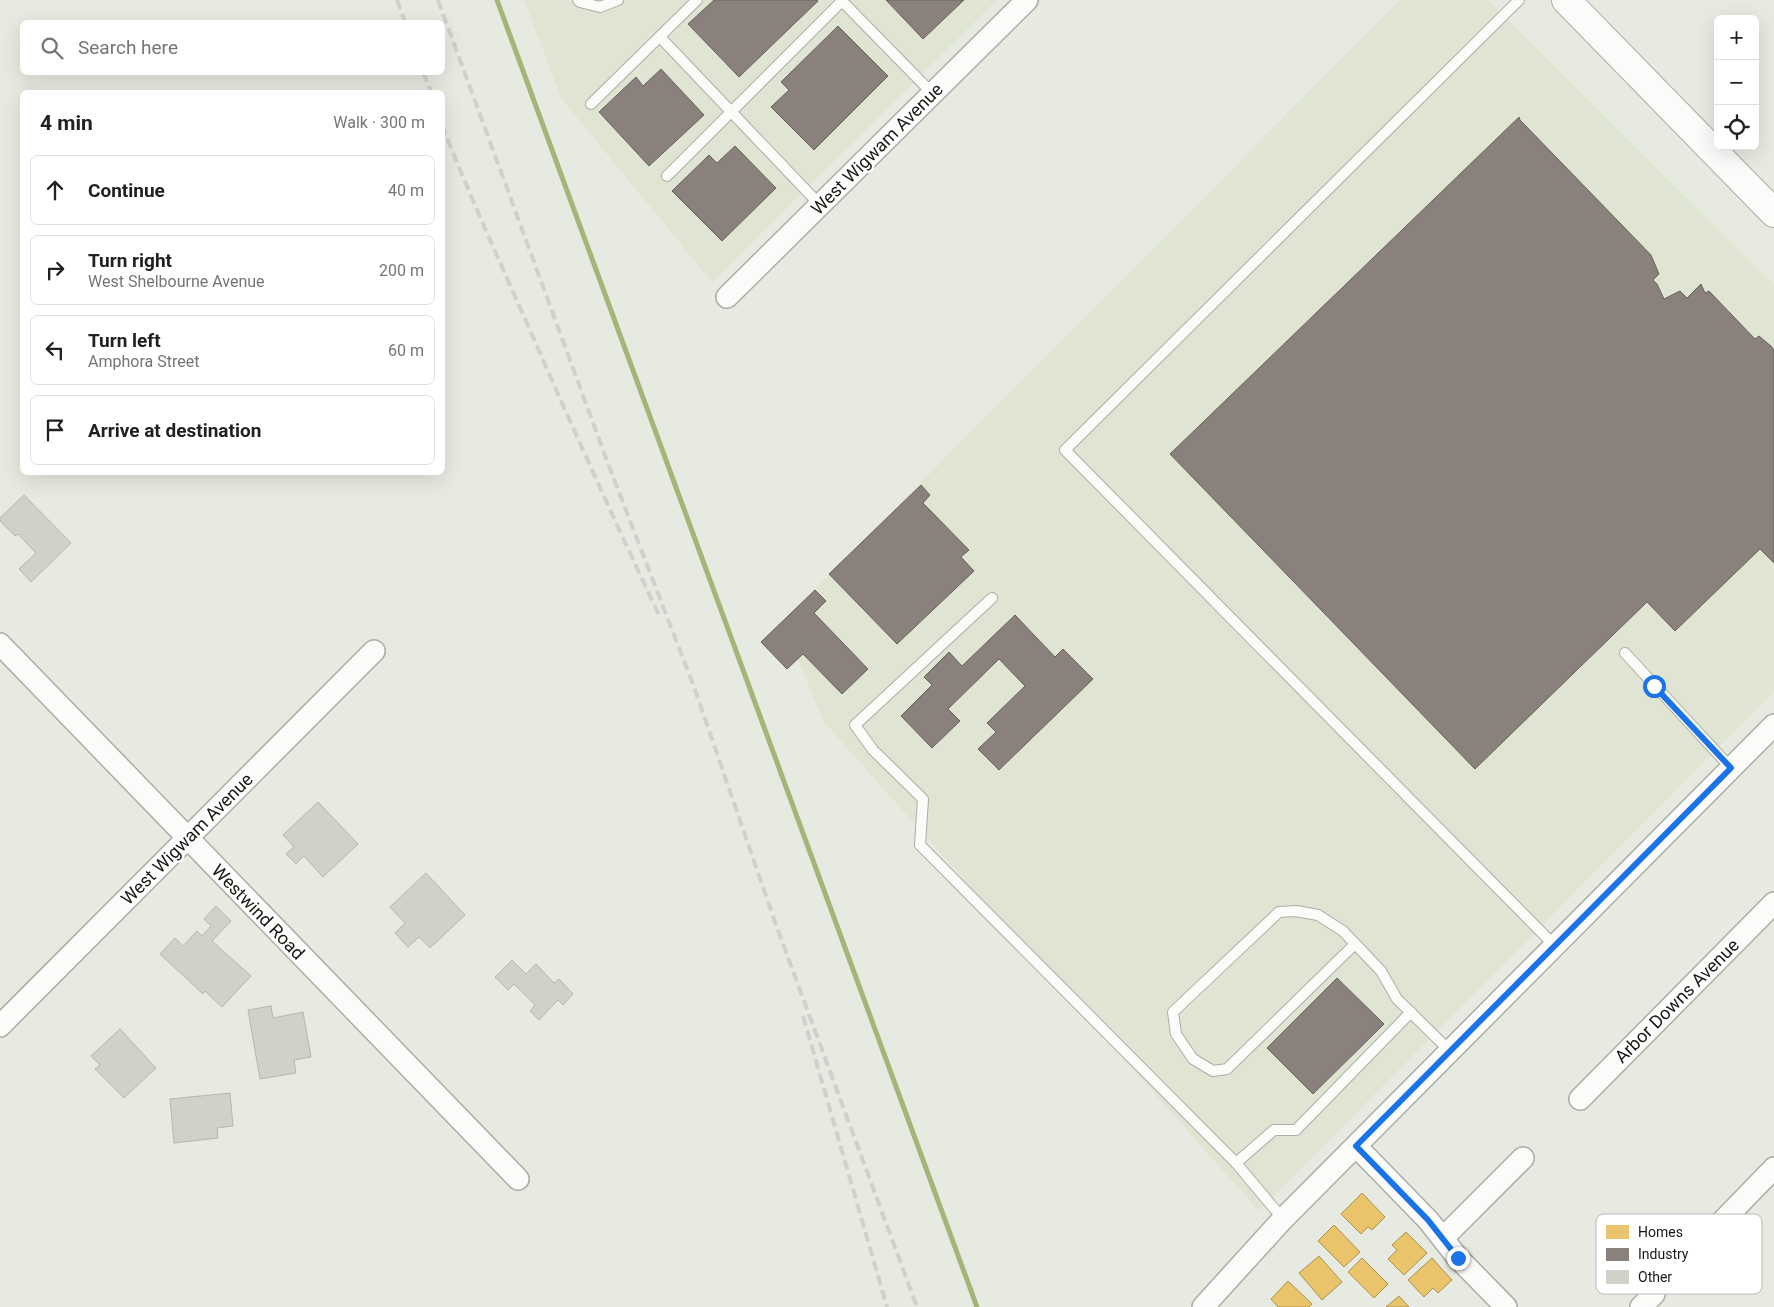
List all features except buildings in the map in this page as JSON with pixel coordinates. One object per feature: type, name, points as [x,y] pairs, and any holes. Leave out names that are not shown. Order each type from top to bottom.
[{"type":"main road","points":[[1566,0],[1774,213]]},
{"type":"street","name":"West Wigwam Avenue","points":[[727,297],[1027,0]]},
{"type":"street","name":"Westwind Road","points":[[0,644],[518,1179]]},
{"type":"street","name":"West Wigwam Avenue","points":[[0,1026],[374,651]]},
{"type":"street","points":[[1203,1307],[1284,1219],[1450,1051],[1731,768],[1772,732]]},
{"type":"street","name":"Arbor Downs Avenue","points":[[1580,1099],[1774,903]]},
{"type":"street","points":[[1356,1146],[1428,1220],[1458,1258],[1506,1307]]},
{"type":"street","points":[[1443,1238],[1523,1158]]},
{"type":"street","points":[[1729,1214],[1774,1168]]},
{"type":"lane","points":[[578,0],[600,7],[618,0]]},
{"type":"lane","points":[[591,104],[697,0]]},
{"type":"lane","points":[[666,176],[842,0],[933,94]]},
{"type":"lane","points":[[1519,0],[1065,450],[1555,946]]},
{"type":"lane","points":[[660,37],[820,205]]},
{"type":"lane","points":[[992,598],[855,725],[873,750],[923,799],[920,845],[1236,1163],[1284,1219]]},
{"type":"lane","points":[[1625,653],[1731,768]]},
{"type":"lane","points":[[1355,944],[1227,1068],[1213,1071],[1193,1059],[1176,1034],[1173,1012],[1279,912],[1296,911],[1318,915],[1343,931],[1381,971],[1397,999],[1450,1051]]},
{"type":"lane","points":[[1236,1163],[1274,1130],[1296,1130],[1411,1012]]},
{"type":"shaded area","points":[[524,0],[997,0],[712,282],[561,98]]},
{"type":"shaded area","points":[[1400,0],[1488,0],[1774,285],[1774,691],[1259,1211],[824,722],[782,622]]},
{"type":"waterway","points":[[497,0],[977,1307]]},
{"type":"railway","points":[[397,0],[404,20]]},
{"type":"railway","points":[[438,0],[607,461],[694,687],[776,925],[917,1307]]},
{"type":"railway","points":[[424,75],[430,90]]},
{"type":"railway","points":[[445,132],[484,227],[609,508],[659,615]]},
{"type":"railway","points":[[803,1016],[887,1307]]},
{"type":"route","points":[[1458,1258],[1428,1220],[1356,1146],[1731,768],[1654,686]]}]
